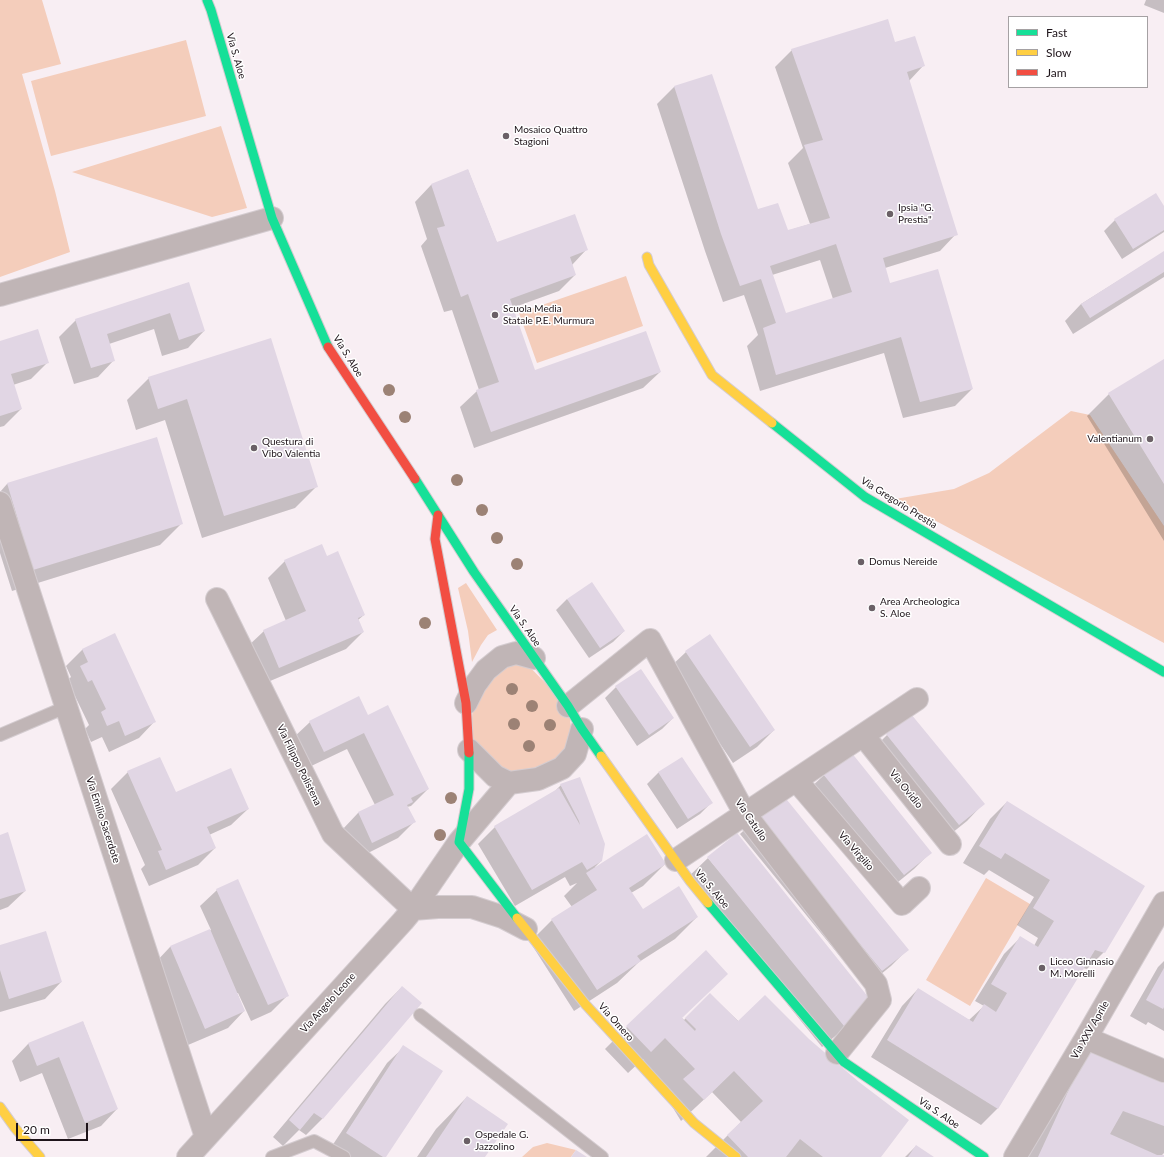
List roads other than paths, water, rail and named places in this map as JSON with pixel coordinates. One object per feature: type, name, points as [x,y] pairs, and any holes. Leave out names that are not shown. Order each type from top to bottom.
[{"type":"street","name":"Via S. Aloe","points":[[206,0],[211,10],[272,218],[327,346],[474,572],[568,706],[582,729],[690,881],[837,1054],[844,1062],[984,1157]]},
{"type":"street","points":[[0,295],[272,218]]},
{"type":"street","name":"Via Gregorio Prestia","points":[[647,257],[649,265],[712,375],[718,380],[865,497],[1164,672]]},
{"type":"street","name":"Via Emilio Sacerdote","points":[[0,503],[206,1137]]},
{"type":"street","points":[[438,515],[435,539],[466,703],[469,750],[469,789],[459,842]]},
{"type":"street","name":"Via Filippo Polistena","points":[[217,599],[333,834],[413,908]]},
{"type":"street","name":"Via Catullo","points":[[568,706],[650,640],[745,814],[876,984],[880,1000],[837,1054]]},
{"type":"street","points":[[466,703],[475,685],[486,670],[502,657],[516,653],[534,658]]},
{"type":"street","points":[[676,860],[917,699]]},
{"type":"street","points":[[469,750],[495,776],[509,783],[538,779],[562,768],[575,754],[582,729]]},
{"type":"street","name":"Via Ovidio","points":[[863,735],[950,844]]},
{"type":"street","name":"Via Virgilio","points":[[796,780],[902,904],[920,888]]},
{"type":"street","name":"Via Angelo Leone","points":[[189,1157],[403,921],[459,842],[509,783]]},
{"type":"street","name":"Via Omero","points":[[459,842],[494,889],[586,1005],[694,1123],[736,1157]]},
{"type":"street","name":"Via XXV Aprile","points":[[1015,1157],[1164,904]]},
{"type":"street","points":[[413,908],[472,907],[503,917],[526,929]]},
{"type":"street","points":[[1086,1038],[1164,1071]]},
{"type":"street","points":[[0,1107],[15,1128],[40,1157]]},
{"type":"lane","points":[[0,735],[66,707]]},
{"type":"lane","points":[[420,1015],[602,1157]]},
{"type":"lane","points":[[272,1157],[314,1141],[344,1157]]},
{"type":"place","name":"Mosaico Quattro Stagioni","points":[[506,136]]},
{"type":"place","name":"Ipsia \"G. Prestia\"","points":[[890,214]]},
{"type":"place","name":"Scuola Media Statale P.E. Murmura","points":[[495,315]]},
{"type":"place","name":"Valentianum","points":[[1150,439]]},
{"type":"place","name":"Questura di Vibo Valentia","points":[[254,448]]},
{"type":"place","name":"Domus Nereide","points":[[861,562]]},
{"type":"place","name":"Area Archeologica S. Aloe","points":[[872,608]]},
{"type":"place","name":"Liceo Ginnasio M. Morelli","points":[[1042,968]]},
{"type":"place","name":"Ospedale G. Jazzolino","points":[[467,1141]]}]
